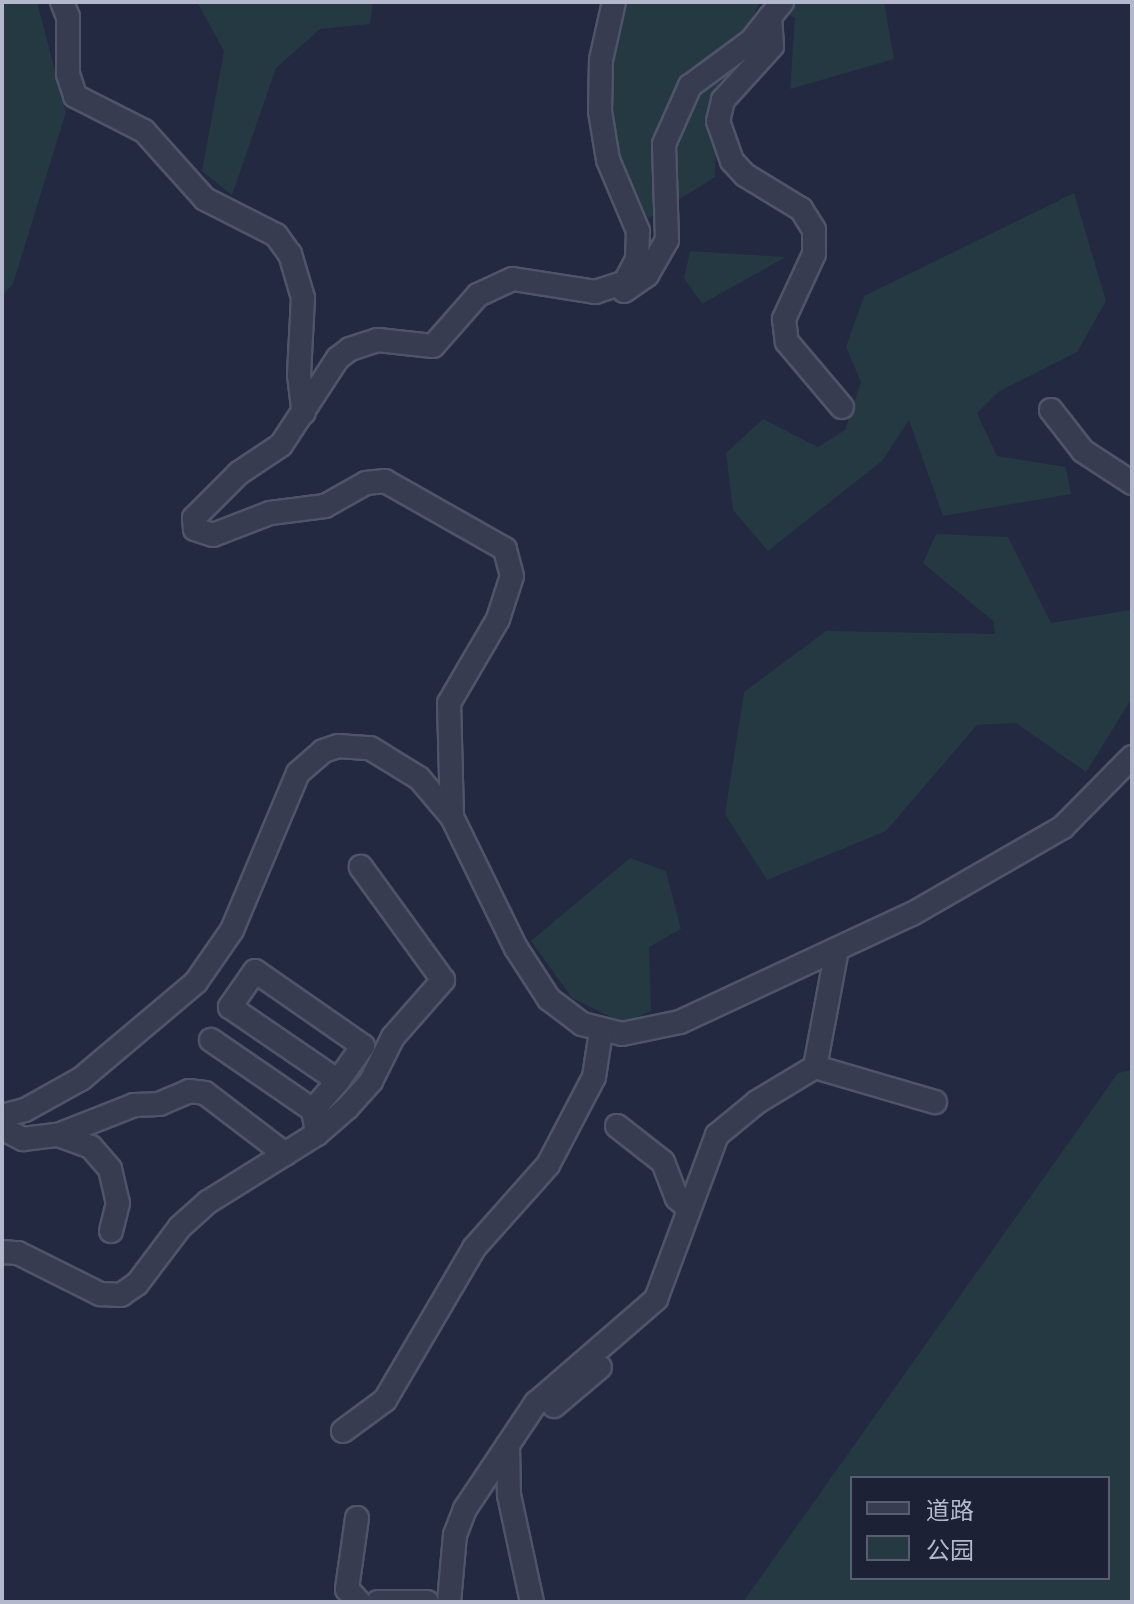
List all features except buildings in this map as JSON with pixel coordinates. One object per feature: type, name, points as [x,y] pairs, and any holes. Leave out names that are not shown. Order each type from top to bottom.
[{"type":"street","points":[[62,2],[68,17],[68,74],[75,96],[144,131],[205,199],[276,235],[290,254],[303,298],[299,375],[304,414]]},
{"type":"street","points":[[611,290],[632,271],[639,245],[608,160],[600,111],[601,60],[614,2]]},
{"type":"street","points":[[452,817],[449,703],[498,619],[512,576],[505,549],[385,481],[366,483],[325,506],[270,513],[213,535],[195,529],[200,508],[239,473],[281,445],[338,358],[350,349],[378,340],[433,346],[478,295],[496,285],[533,280],[564,289],[631,290],[640,283],[667,240],[664,144],[690,86],[740,51],[776,10]]},
{"type":"street","points":[[776,10],[772,46],[723,100],[720,131],[732,161],[745,175],[801,209],[814,230],[814,254],[784,319],[787,342],[842,407]]},
{"type":"street","points":[[1051,410],[1083,451],[1132,483]]},
{"type":"street","points":[[285,1154],[205,1093],[189,1091],[159,1104],[134,1105],[58,1135],[23,1139],[3,1130],[25,1110],[81,1079],[196,982],[232,930],[298,773],[323,751],[354,745],[385,754],[419,778],[452,817],[537,983],[565,1013],[601,1031],[643,1032],[680,1022],[837,950],[1034,845],[1122,784],[1132,757]]},
{"type":"street","points":[[2,1252],[18,1253],[100,1294],[121,1295],[137,1284],[180,1227],[208,1202],[317,1134],[371,1081],[393,1037],[443,980],[361,867]]},
{"type":"street","points":[[815,1067],[837,950]]},
{"type":"street","points":[[313,1110],[338,1081],[363,1046],[255,971],[230,1007],[338,1081]]},
{"type":"street","points":[[343,1431],[385,1400],[474,1248],[548,1165],[594,1077],[601,1031]]},
{"type":"street","points":[[211,1040],[313,1110],[317,1134]]},
{"type":"street","points":[[449,1602],[455,1535],[465,1509],[552,1386],[638,1320],[661,1287],[717,1135],[757,1102],[815,1067],[935,1102]]},
{"type":"street","points":[[617,1126],[663,1162],[677,1198],[688,1208]]},
{"type":"street","points":[[58,1135],[91,1147],[110,1169],[118,1203],[111,1231]]},
{"type":"street","points":[[554,1406],[654,1321],[665,1304],[661,1287]]},
{"type":"street","points":[[508,1445],[509,1495],[532,1602]]},
{"type":"street","points":[[357,1518],[347,1589],[359,1602]]},
{"type":"street","points":[[378,1602],[427,1602]]},
{"type":"green space","points":[[2,2],[37,2],[66,112],[13,284],[2,296]]},
{"type":"green space","points":[[197,2],[373,2],[370,24],[320,29],[276,68],[232,195],[202,171],[224,51]]},
{"type":"green space","points":[[622,2],[760,2],[718,85],[715,177],[648,219],[613,140],[611,63]]},
{"type":"green space","points":[[768,2],[884,2],[894,59],[790,89],[795,18]]},
{"type":"green space","points":[[1074,193],[1106,301],[1077,352],[998,392],[977,413],[997,456],[1066,467],[1071,494],[943,516],[909,420],[882,461],[768,551],[733,510],[726,453],[763,419],[818,447],[845,430],[861,382],[846,347],[864,296]]},
{"type":"green space","points":[[690,251],[786,257],[702,304],[684,278]]},
{"type":"green space","points":[[936,534],[1008,537],[1051,623],[1130,610],[1132,698],[1086,772],[1016,723],[977,725],[886,831],[767,880],[725,814],[744,692],[826,631],[995,634],[993,621],[923,563]]},
{"type":"green space","points":[[630,858],[666,871],[681,929],[649,947],[651,1011],[623,1023],[572,998],[531,941]]},
{"type":"green space","points":[[1132,1070],[1132,1602],[743,1602],[1118,1073]]}]
